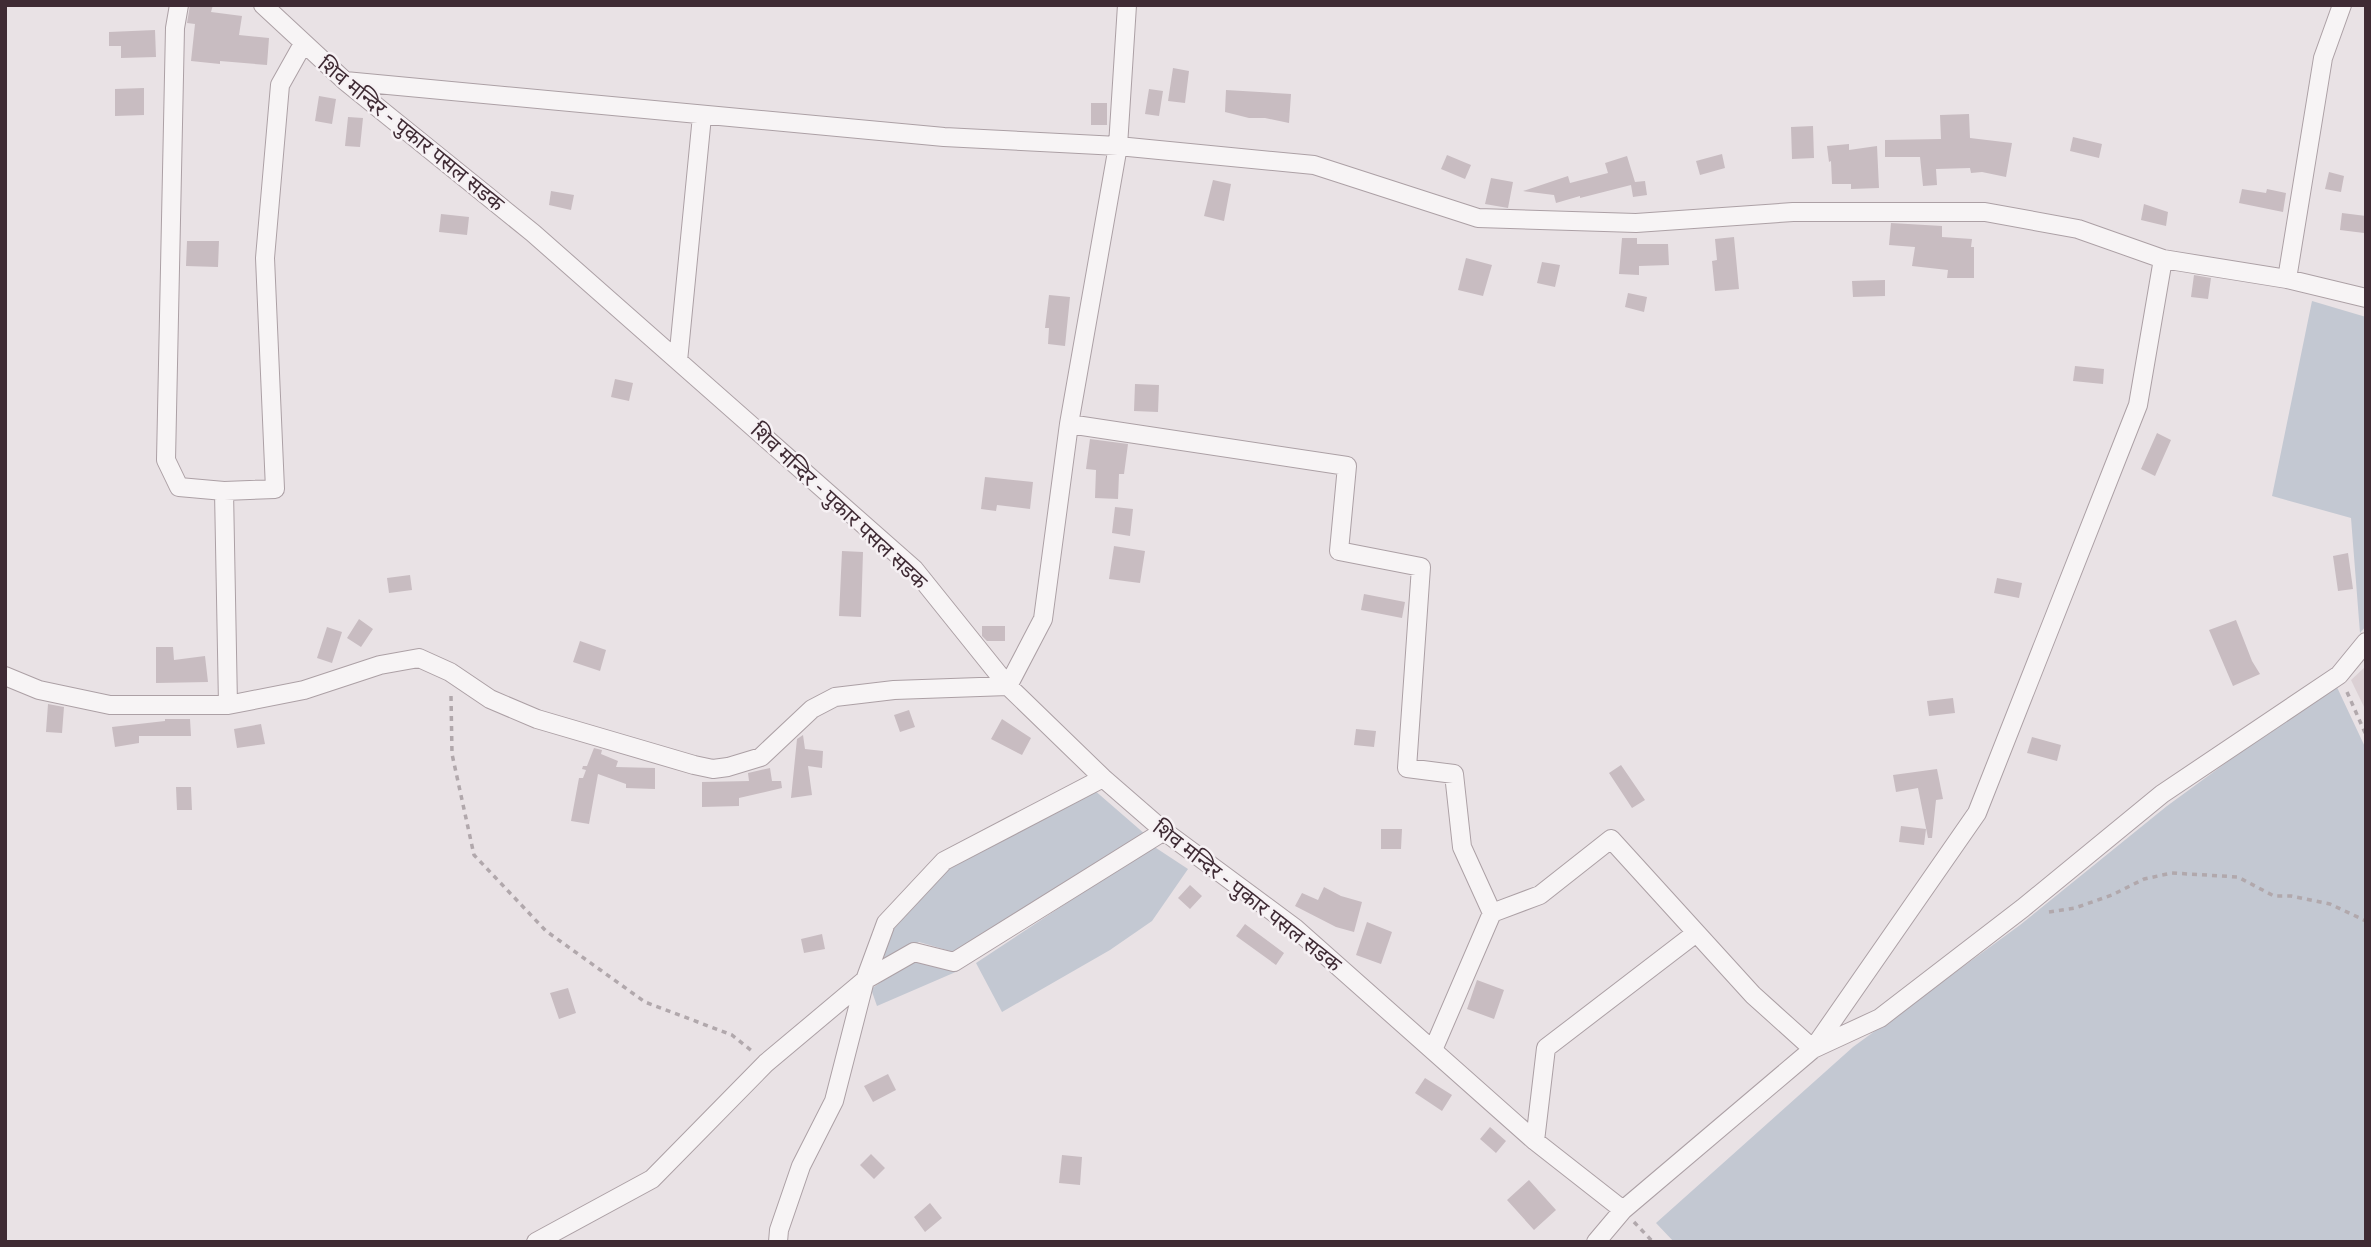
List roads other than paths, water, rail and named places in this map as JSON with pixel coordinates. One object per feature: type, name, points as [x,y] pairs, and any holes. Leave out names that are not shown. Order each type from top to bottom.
[{"type":"street","points":[[178,5],[175,28],[166,460],[179,487],[224,491],[275,489],[265,258],[281,85],[303,44]]},
{"type":"street","name":"शिव मन्दिर - पुकार पसल सडक","points":[[263,5],[345,81],[533,233],[914,569],[1008,687],[1103,778],[1164,831],[1295,928],[1535,1141],[1623,1210]]},
{"type":"street","points":[[5,676],[39,690],[110,705],[228,705],[304,690],[380,665],[419,658],[450,673],[490,699],[537,719],[713,769],[747,763],[761,757],[812,709],[835,697],[894,690],[1008,687],[1042,619],[1069,424],[1118,146],[1127,5]]},
{"type":"street","points":[[2287,279],[2323,58],[2342,5]]},
{"type":"street","points":[[345,81],[944,137],[1118,146],[1314,165],[1478,218],[1636,223],[1793,212],[1985,212],[2078,229],[2163,258],[2287,279],[2366,298]]},
{"type":"street","points":[[678,361],[702,116]]},
{"type":"street","points":[[1596,1242],[1623,1210],[1813,1049],[1977,813],[2138,405],[2163,258]]},
{"type":"street","points":[[1069,424],[1347,466],[1339,551],[1421,567],[1407,768],[1454,774],[1462,847],[1492,913]]},
{"type":"street","points":[[224,491],[228,705]]},
{"type":"street","points":[[1813,1049],[1880,1018],[2023,908],[2162,793],[2339,675],[2366,642]]},
{"type":"street","points":[[778,1242],[779,1230],[800,1166],[834,1101],[864,980],[886,923],[944,861],[1103,778]]},
{"type":"street","points":[[536,1242],[652,1179],[766,1063],[864,980],[914,952],[954,962],[1164,831]]},
{"type":"street","points":[[1433,1050],[1492,913],[1540,895],[1611,839],[1754,995],[1813,1049]]},
{"type":"street","points":[[1535,1141],[1546,1048],[1696,933]]}]
